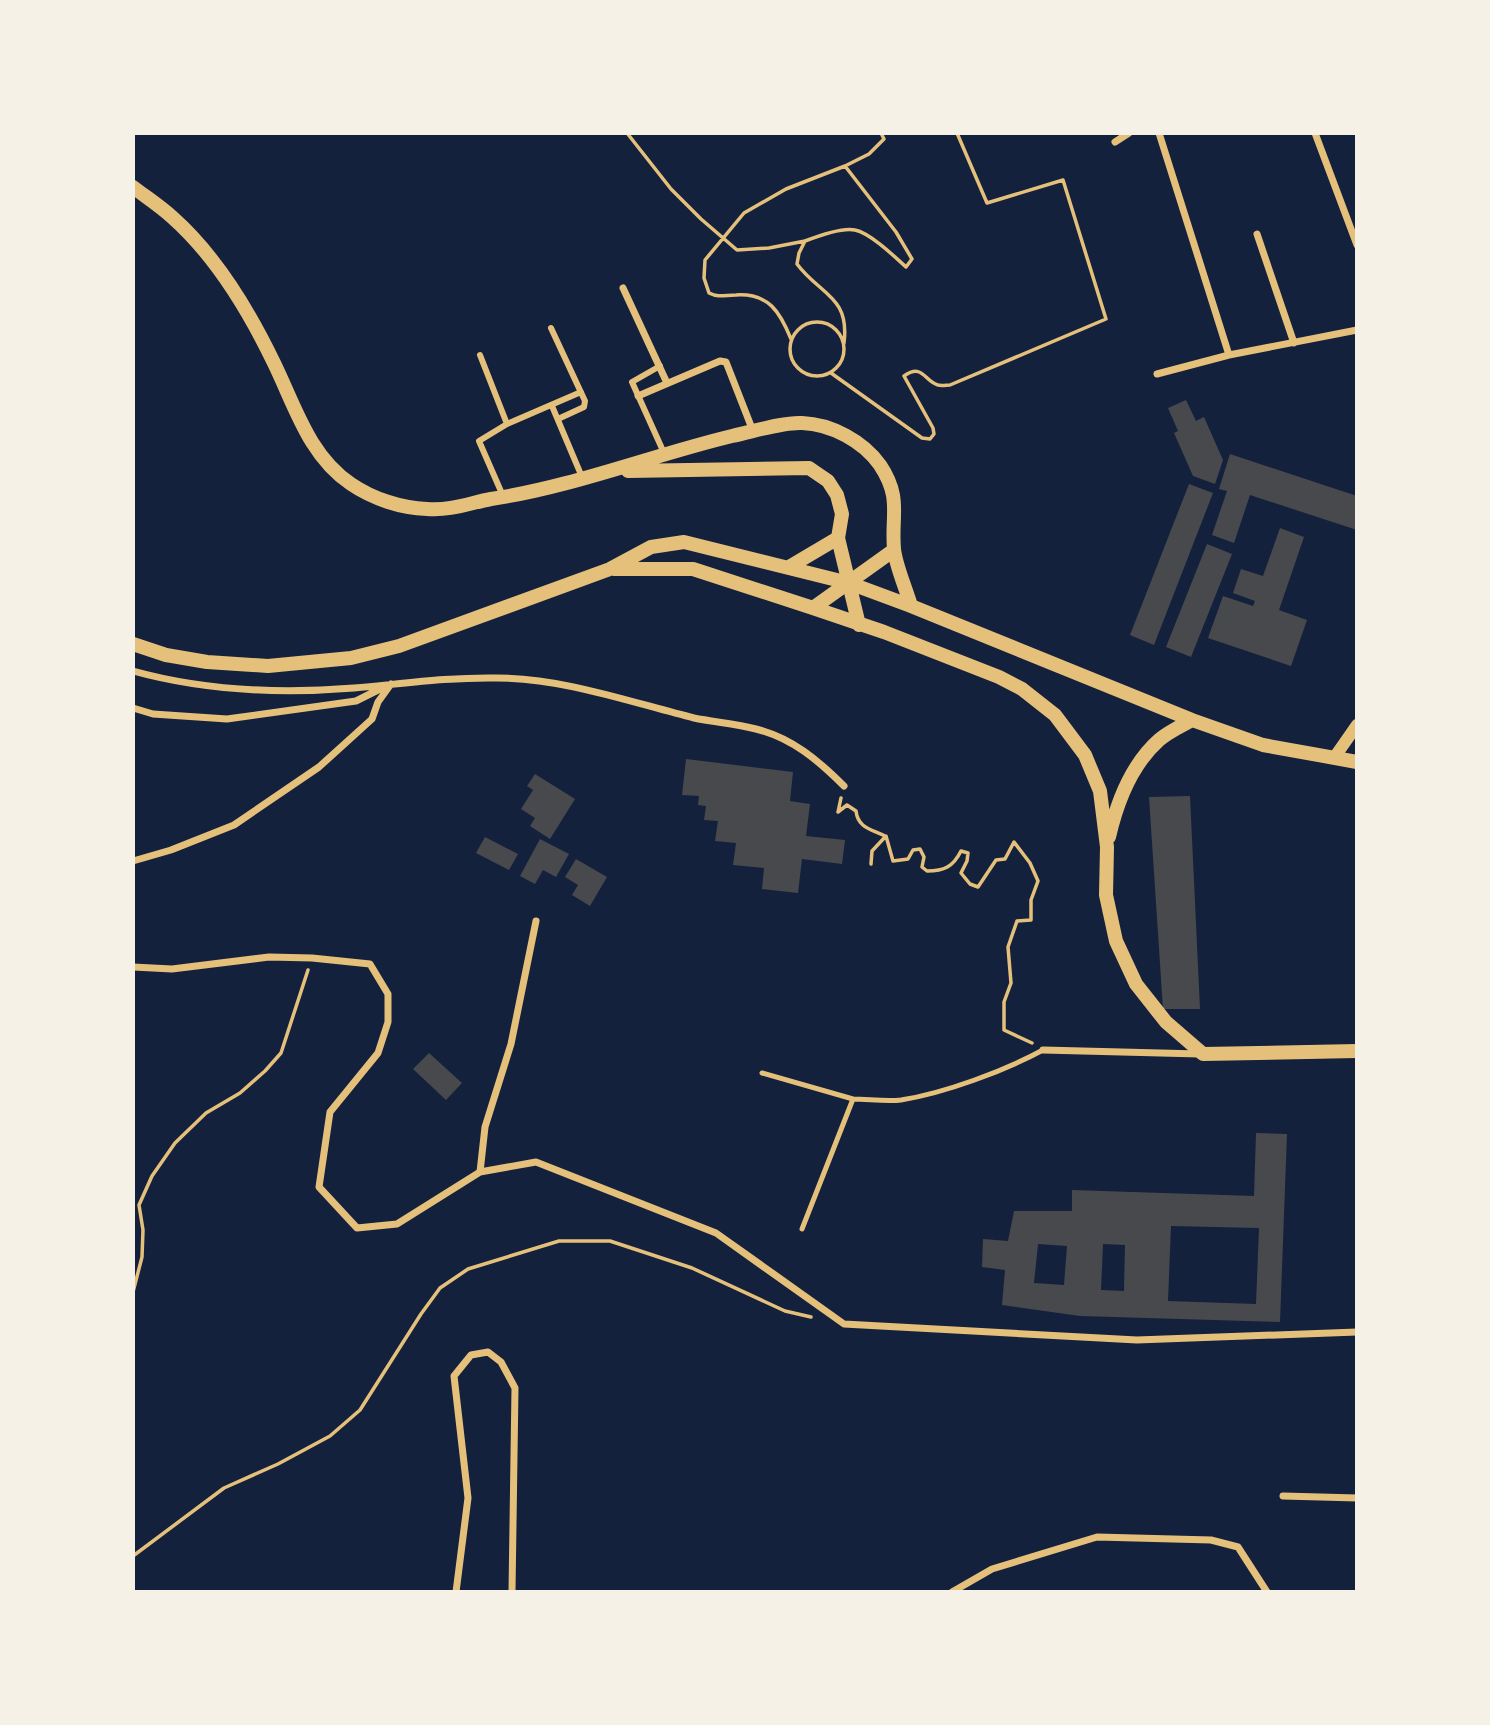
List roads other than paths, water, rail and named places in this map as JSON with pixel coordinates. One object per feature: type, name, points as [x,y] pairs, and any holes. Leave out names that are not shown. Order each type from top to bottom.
[{"type":"main road","points":[[133,187],[172,216],[206,252],[274,362],[318,454],[351,484],[389,502],[430,510],[451,509],[504,498],[753,431],[801,423],[836,430],[867,449],[891,486],[896,506],[894,550],[911,606]]},
{"type":"main road","points":[[602,472],[809,468],[828,481],[837,495],[842,514],[838,538],[859,625]]},
{"type":"main road","points":[[789,567],[838,538]]},
{"type":"main road","points":[[133,644],[166,655],[207,662],[268,666],[351,658],[400,646],[610,569],[651,547],[684,542],[849,583],[1192,720],[1263,744],[1357,762]]},
{"type":"main road","points":[[813,608],[894,550]]},
{"type":"main road","points":[[610,569],[692,569],[884,632],[999,677],[1022,689],[1055,715],[1085,755],[1100,791],[1107,847],[1106,895],[1116,941],[1136,984],[1166,1022],[1203,1054],[1357,1051]]},
{"type":"main road","points":[[1107,847],[1116,808],[1134,771],[1159,740],[1192,720]]},
{"type":"street","points":[[1115,142],[1129,133]]},
{"type":"street","points":[[1159,133],[1228,355]]},
{"type":"street","points":[[1315,133],[1357,245]]},
{"type":"street","points":[[1257,234],[1294,342]]},
{"type":"street","points":[[624,288],[667,383]]},
{"type":"street","points":[[551,328],[586,404],[558,419]]},
{"type":"street","points":[[1157,374],[1228,355],[1357,330]]},
{"type":"street","points":[[480,355],[507,424]]},
{"type":"street","points":[[638,396],[720,361],[726,362],[753,431]]},
{"type":"street","points":[[660,366],[632,382],[665,455]]},
{"type":"street","points":[[504,498],[479,441],[507,424],[581,392]]},
{"type":"street","points":[[552,405],[582,477]]},
{"type":"street","points":[[133,671],[166,680],[228,689],[276,691],[499,677],[542,682],[698,719],[757,729],[786,739],[819,760],[844,786]]},
{"type":"street","points":[[133,708],[153,715],[227,719],[356,701],[391,684]]},
{"type":"street","points":[[133,861],[171,850],[234,825],[309,774],[372,719],[378,702],[391,684]]},
{"type":"street","points":[[1335,758],[1357,725]]},
{"type":"street","points":[[480,1172],[485,1128],[510,1044],[536,921]]},
{"type":"street","points":[[133,967],[173,969],[269,957],[370,964],[388,994],[388,1022],[378,1054],[330,1112],[319,1187],[357,1228],[397,1224],[480,1172],[536,1162],[716,1233],[844,1324],[1137,1340],[1357,1332]]},
{"type":"street","points":[[1043,1050],[1203,1054]]},
{"type":"street","points":[[456,1592],[468,1498],[454,1377],[471,1355],[488,1352],[501,1362],[515,1388],[512,1592]]},
{"type":"street","points":[[1283,1496],[1357,1498]]},
{"type":"street","points":[[952,1592],[992,1569],[1097,1537],[1211,1540],[1238,1547],[1267,1592]]},
{"type":"lane","points":[[762,1073],[853,1099],[900,1100],[947,1088],[1020,1062],[1043,1050]]},
{"type":"lane","points":[[802,1229],[853,1099]]}]
